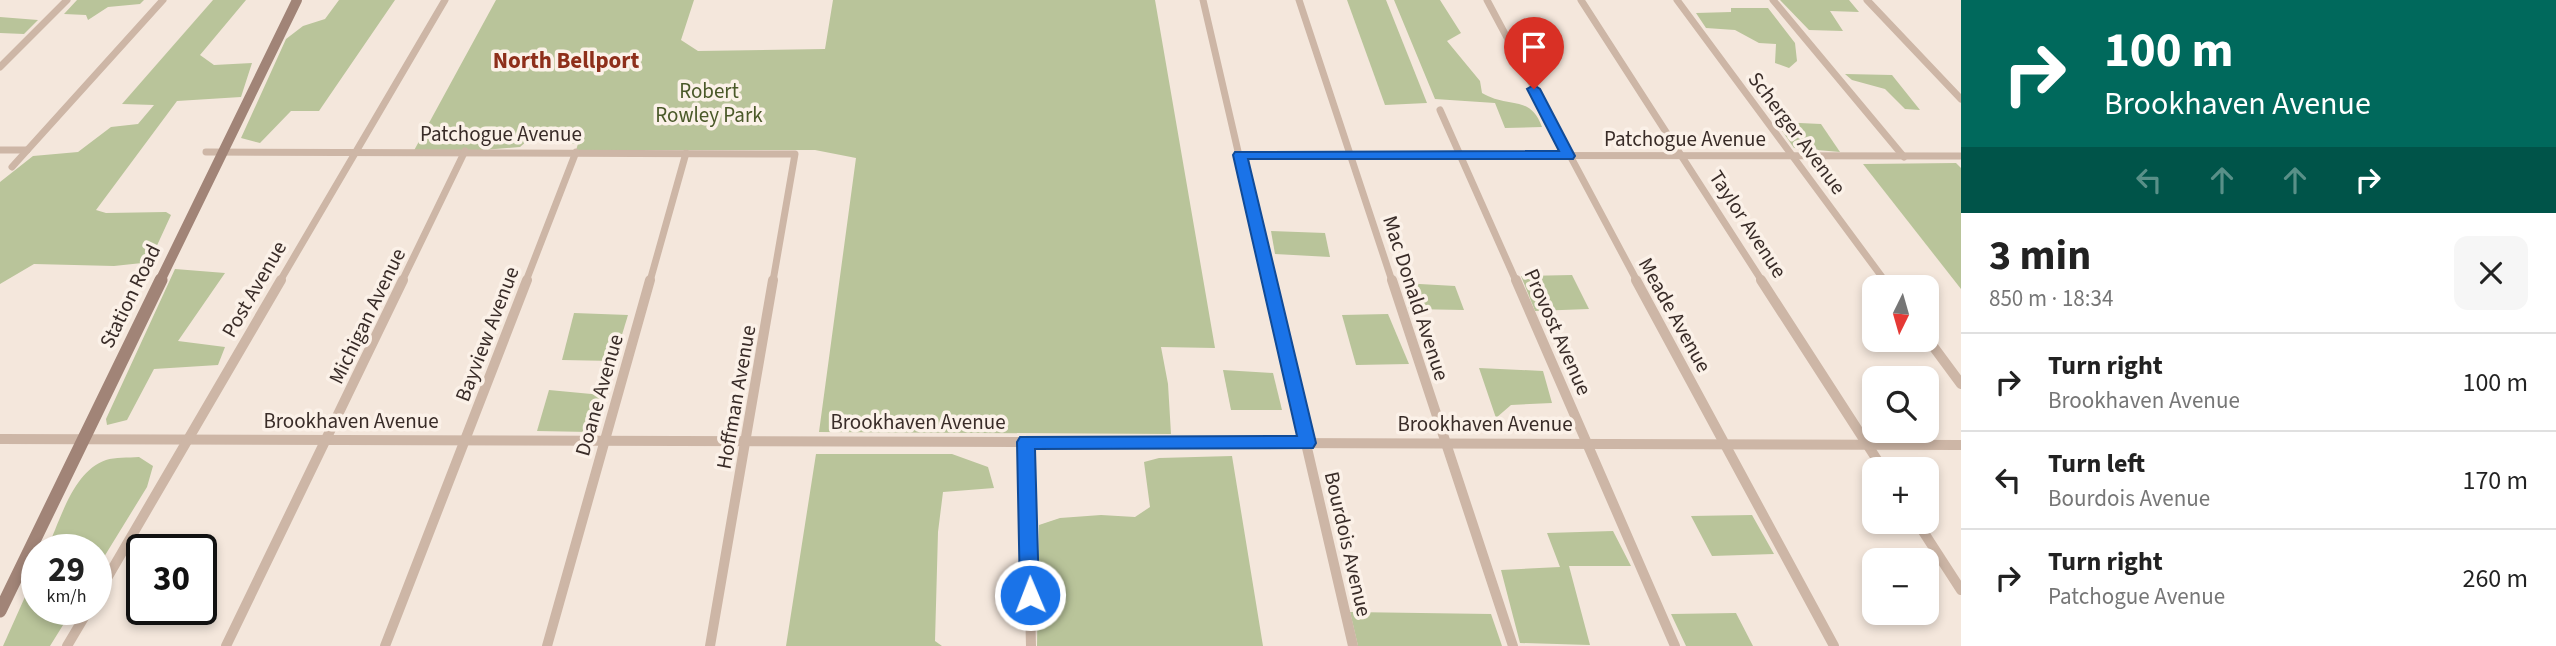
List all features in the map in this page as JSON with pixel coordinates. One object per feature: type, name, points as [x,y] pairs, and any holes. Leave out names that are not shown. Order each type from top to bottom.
[{"type":"main road","name":"Station Road","points":[[0,611],[297,0]]},
{"type":"street","points":[[0,67],[67,0]]},
{"type":"street","points":[[12,167],[163,0]]},
{"type":"street","name":"Post Avenue","points":[[112,570],[445,0]]},
{"type":"street","name":"Bourdois Avenue","points":[[1203,0],[1353,646]]},
{"type":"street","name":"Mac Donald Avenue","points":[[1299,0],[1513,646]]},
{"type":"street","name":"Meade Avenue","points":[[1487,0],[1834,646]]},
{"type":"street","name":"Taylor Avenue","points":[[1581,0],[1876,457]]},
{"type":"street","name":"Scherger Avenue","points":[[1677,0],[1880,275]]},
{"type":"street","points":[[1773,0],[1904,157]]},
{"type":"street","points":[[1867,0],[1961,99]]},
{"type":"street","name":"Provost Avenue","points":[[1440,110],[1590,444],[1675,646]]},
{"type":"street","points":[[0,150],[27,150]]},
{"type":"street","name":"Michigan Avenue","points":[[226,646],[465,151]]},
{"type":"street","name":"Patchogue Avenue","points":[[206,152],[795,153]]},
{"type":"street","name":"Bayview Avenue","points":[[385,646],[576,152]]},
{"type":"street","name":"Doane Avenue","points":[[547,646],[686,153]]},
{"type":"street","name":"Hoffman Avenue","points":[[710,646],[795,153]]},
{"type":"street","name":"Patchogue Avenue","points":[[1240,155],[1961,156]]},
{"type":"street","points":[[1937,352],[1961,384]]},
{"type":"street","name":"Brookhaven Avenue","points":[[0,439],[1961,445]]},
{"type":"street","points":[[1026,442],[1031,646]]},
{"type":"street","points":[[1925,534],[1961,590]]},
{"type":"street","points":[[67,646],[79,625]]},
{"type":"green space","points":[[77,0],[144,0],[140,4],[108,7],[88,20],[86,15],[64,14]]},
{"type":"green space","points":[[213,0],[246,0],[200,55],[214,65],[252,63],[241,97],[177,101],[96,210],[106,213],[166,212],[171,215],[154,252],[142,263],[114,266],[34,264],[0,284],[0,182],[33,156],[78,152],[111,127],[138,124],[154,105],[122,104]]},
{"type":"green space","points":[[339,0],[395,0],[319,111],[291,111],[260,143],[241,138],[286,39],[303,26],[325,19]]},
{"type":"green space","name":"Robert Rowley Park","points":[[496,0],[694,0],[681,40],[698,51],[825,49],[833,0],[1155,0],[1215,348],[1161,347],[1168,384],[1171,434],[819,432],[856,158],[815,150],[576,150],[578,144],[565,143],[563,128],[543,127],[520,147],[411,156]]},
{"type":"green space","points":[[1347,0],[1386,0],[1427,103],[1385,105]]},
{"type":"green space","points":[[1394,0],[1440,0],[1461,33],[1447,41],[1480,81],[1482,93],[1525,106],[1537,117],[1542,127],[1505,128],[1495,103],[1435,99]]},
{"type":"green space","points":[[1780,0],[1849,0],[1859,12],[1830,11],[1843,31],[1809,30]]},
{"type":"green space","points":[[1731,8],[1768,8],[1795,43],[1797,61],[1789,68],[1775,63],[1776,44],[1759,43],[1735,30],[1706,28],[1696,13],[1731,12]]},
{"type":"green space","points":[[0,17],[38,20],[24,34],[0,33]]},
{"type":"green space","points":[[1845,74],[1892,75],[1920,110],[1905,109],[1885,89],[1852,80]]},
{"type":"green space","points":[[1776,122],[1821,124],[1840,152],[1794,148]]},
{"type":"green space","points":[[1956,163],[1961,168],[1961,289],[1863,164]]},
{"type":"green space","points":[[1271,231],[1325,233],[1330,257],[1275,254]]},
{"type":"green space","points":[[175,269],[225,273],[178,341],[225,347],[218,365],[154,369],[127,420],[107,425],[106,419]]},
{"type":"green space","points":[[1572,275],[1589,309],[1535,311],[1521,276]]},
{"type":"green space","points":[[1402,283],[1455,286],[1464,310],[1409,309]]},
{"type":"green space","points":[[574,313],[628,315],[614,361],[562,360]]},
{"type":"green space","points":[[1388,314],[1409,364],[1356,365],[1342,315]]},
{"type":"green space","points":[[1479,368],[1543,371],[1552,403],[1511,405],[1496,418]]},
{"type":"green space","points":[[1223,370],[1273,373],[1282,410],[1231,410]]},
{"type":"green space","points":[[549,390],[602,395],[590,432],[537,431]]},
{"type":"green space","points":[[816,454],[952,454],[988,467],[994,488],[943,492],[938,532],[935,641],[942,646],[786,646]]},
{"type":"green space","points":[[1232,456],[1263,646],[1037,646],[1039,525],[1060,518],[1101,515],[1135,517],[1150,507],[1144,462],[1159,458]]},
{"type":"green space","points":[[139,457],[153,466],[147,487],[112,544],[112,534],[53,534],[69,498],[85,475],[106,460]]},
{"type":"green space","points":[[1752,515],[1774,554],[1712,556],[1691,516]]},
{"type":"green space","points":[[1613,531],[1631,566],[1569,566],[1590,645],[1520,643],[1501,570],[1560,567],[1547,533]]},
{"type":"green space","points":[[21,606],[21,625],[63,625],[50,646],[3,646]]},
{"type":"green space","points":[[1350,612],[1491,614],[1502,646],[1358,646]]},
{"type":"green space","points":[[1736,613],[1753,646],[1686,646],[1671,614]]},
{"type":"district","name":"North Bellport","points":[[566,60]]},
{"type":"route","points":[[1030,595],[1026,442],[1307,443],[1240,155],[1569,156],[1534,89]]}]
